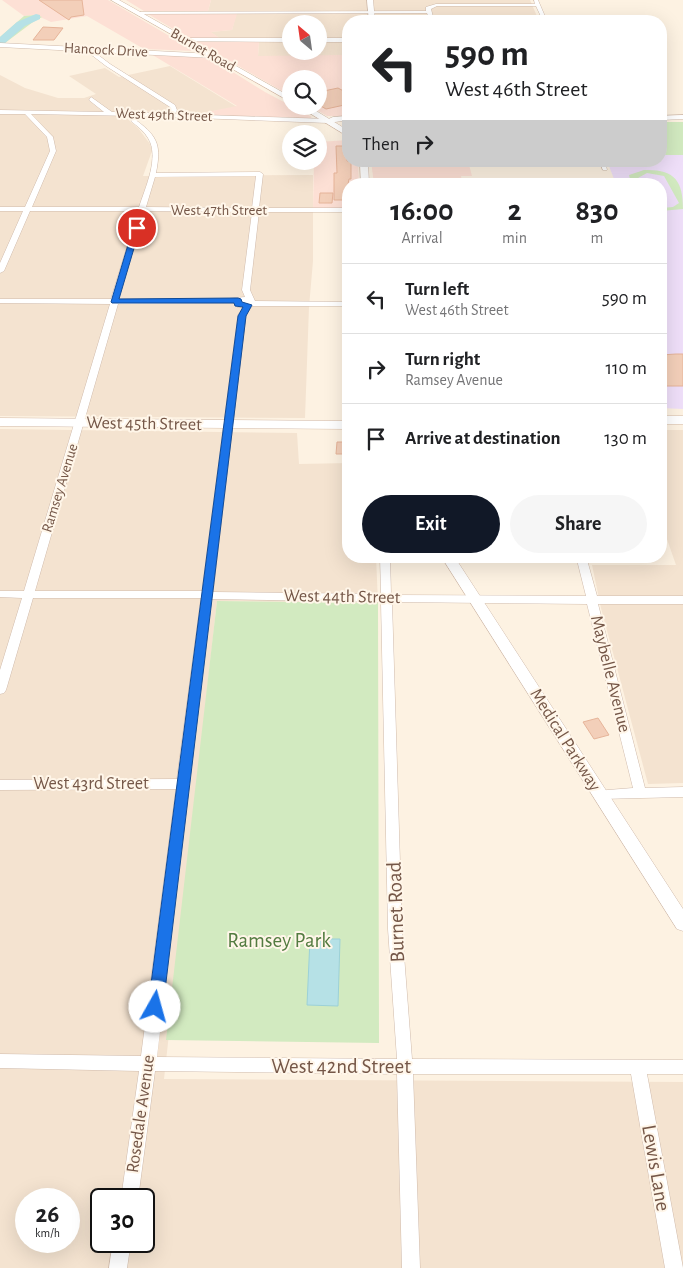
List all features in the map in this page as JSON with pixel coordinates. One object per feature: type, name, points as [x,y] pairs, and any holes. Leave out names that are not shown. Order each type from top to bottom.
[{"type":"main road","name":"Burnet Road","points":[[114,0],[282,95]]},
{"type":"main road","points":[[318,115],[342,130]]},
{"type":"main road","points":[[667,420],[683,420]]},
{"type":"main road","name":"West 45th Street","points":[[0,422],[342,425]]},
{"type":"street","points":[[370,0],[371,15]]},
{"type":"street","points":[[430,15],[429,7],[443,5],[537,2],[542,15]]},
{"type":"street","points":[[137,13],[429,12]]},
{"type":"street","points":[[185,40],[282,40]]},
{"type":"street","points":[[328,40],[342,40]]},
{"type":"street","name":"Hancock Drive","points":[[0,45],[213,56]]},
{"type":"street","points":[[87,50],[175,108],[191,116]]},
{"type":"street","points":[[91,99],[110,113]]},
{"type":"street","points":[[171,115],[175,108]]},
{"type":"street","name":"West 49th Street","points":[[0,112],[122,113]]},
{"type":"street","points":[[0,270],[53,151],[50,138],[26,112]]},
{"type":"street","name":"Ramsey Avenue","points":[[0,690],[80,423],[157,153],[156,146],[137,117],[122,113]]},
{"type":"street","name":"West 49th Street","points":[[137,117],[171,115],[328,121],[342,120]]},
{"type":"street","points":[[667,118],[683,118]]},
{"type":"street","name":"Rosedale Avenue","points":[[131,1188],[244,304],[248,292],[246,290],[260,174],[152,175]]},
{"type":"street","name":"West 47th Street","points":[[0,209],[342,210]]},
{"type":"street","points":[[0,300],[342,304]]},
{"type":"street","name":"Burnet Road","points":[[385,563],[395,929],[404,1066],[411,1268]]},
{"type":"street","name":"Medical Parkway","points":[[452,563],[683,924]]},
{"type":"street","name":"Maybelle Avenue","points":[[583,563],[640,792]]},
{"type":"street","name":"West 44th Street","points":[[0,594],[207,595],[476,600],[683,600]]},
{"type":"street","name":"West 43rd Street","points":[[0,784],[183,784]]},
{"type":"street","points":[[600,794],[683,792]]},
{"type":"street","name":"West 42nd Street","points":[[0,1061],[683,1067]]},
{"type":"street","name":"Lewis Lane","points":[[638,1067],[674,1268]]},
{"type":"street","points":[[118,1268],[120,1253]]},
{"type":"shaded area","points":[[2,0],[108,0],[195,51],[144,49],[87,16],[51,22],[36,15],[24,16]]},
{"type":"shaded area","points":[[126,0],[211,0],[208,11],[144,11]]},
{"type":"shaded area","points":[[211,0],[530,0],[536,15],[342,15],[342,56],[328,56],[328,15],[282,15],[282,56],[258,56],[259,42],[221,39],[210,32],[232,30],[237,11],[208,11]]},
{"type":"shaded area","points":[[148,14],[237,14],[232,30],[211,32],[221,39],[190,39]]},
{"type":"shaded area","points":[[196,42],[259,42],[258,56],[282,56],[282,60],[328,60],[328,55],[342,55],[342,116],[325,115],[327,115],[327,70],[282,70],[282,91]]},
{"type":"shaded area","points":[[151,54],[209,57],[282,101],[282,115],[308,115],[312,117],[307,120],[206,115],[207,112],[237,106]]},
{"type":"shaded area","points":[[170,66],[237,107],[207,112],[206,115],[117,110],[138,128],[150,144],[152,151],[143,176],[313,175],[313,261],[309,307],[305,418],[0,416],[0,75],[25,88],[58,98],[84,98],[96,94],[69,76],[105,68],[119,77]]},
{"type":"shaded area","points":[[342,140],[342,167],[358,167],[359,178],[342,178],[342,208],[313,208],[314,170],[327,170],[327,141]]},
{"type":"shaded area","points":[[667,155],[683,155],[683,409],[667,408],[667,178],[614,178],[609,167],[667,167]]},
{"type":"shaded area","points":[[372,167],[470,167],[472,176],[461,176],[461,178],[373,178]]},
{"type":"shaded area","points":[[0,429],[297,433],[299,464],[342,463],[342,563],[376,563],[378,603],[217,601],[164,1079],[683,1082],[683,1268],[0,1268]]},
{"type":"shaded area","points":[[667,430],[683,430],[683,783],[648,784],[601,608],[592,565],[676,565],[667,539]]},
{"type":"green space","points":[[36,15],[42,17],[5,43],[0,43],[0,37],[24,16]]},
{"type":"green space","points":[[667,122],[683,122],[683,155],[667,155]]},
{"type":"green space","points":[[644,170],[654,170],[670,174],[679,184],[683,199],[683,209],[667,210],[667,208],[673,207],[679,203],[667,178],[664,176],[647,173],[638,178],[630,178],[629,175]]},
{"type":"green space","name":"Ramsey Park","points":[[217,601],[378,603],[379,1043],[166,1040]]},
{"type":"water","points":[[310,939],[340,939],[338,1006],[307,1005]]},
{"type":"building","points":[[39,0],[82,0],[84,15],[71,17],[69,20]]},
{"type":"building","points":[[43,27],[63,28],[54,40],[33,40]]},
{"type":"building","points":[[338,88],[342,90],[342,106],[327,109],[327,90]]},
{"type":"building","points":[[336,146],[342,146],[342,167],[351,167],[351,178],[342,178],[342,200],[334,200],[334,173],[337,173]]},
{"type":"building","points":[[320,193],[333,193],[332,203],[319,203]]},
{"type":"building","points":[[683,354],[683,386],[667,386],[667,355]]},
{"type":"building","points":[[337,442],[342,442],[342,454],[336,454]]},
{"type":"building","points":[[598,718],[609,735],[594,739],[583,722]]},
{"type":"waterway","points":[[1,41],[21,24],[36,17]]},
{"type":"route","points":[[137,228],[114,302],[214,302],[238,300],[237,303],[242,306],[248,305],[246,313],[242,316],[155,1007]]}]
